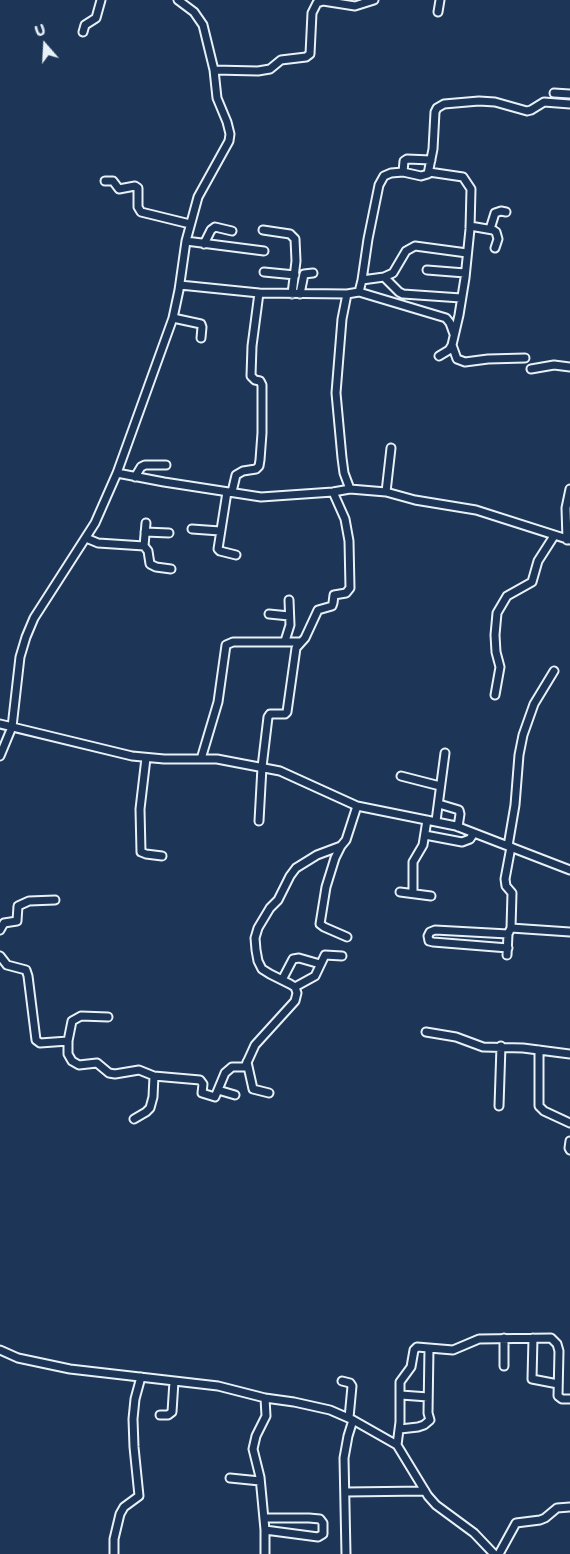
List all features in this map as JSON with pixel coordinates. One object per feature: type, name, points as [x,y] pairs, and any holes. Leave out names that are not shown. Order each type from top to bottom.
[{"type":"street","points":[[83,32],[85,25],[96,18],[101,0]]},
{"type":"street","points":[[0,756],[12,727],[20,658],[26,637],[34,618],[95,523],[117,473],[172,318],[180,285],[186,241],[198,197],[229,141],[230,134],[217,98],[214,70],[203,25],[194,12],[178,0]]},
{"type":"street","points":[[214,70],[270,69],[279,60],[299,59],[309,56],[312,13],[319,2],[333,1],[355,6],[374,0]]},
{"type":"street","points":[[438,12],[440,0]]},
{"type":"street","points":[[554,93],[570,94]]},
{"type":"street","points":[[429,172],[435,112],[440,106],[479,101],[495,102],[527,111],[544,102],[570,104]]},
{"type":"street","points":[[403,172],[404,161],[407,158],[431,160]]},
{"type":"street","points":[[359,292],[379,185],[387,174],[403,172],[421,176],[429,172],[463,177],[471,189],[470,226],[462,298],[452,345],[449,350],[439,356]]},
{"type":"street","points":[[105,181],[113,181],[119,189],[135,186],[138,188],[138,209],[141,212],[190,224]]},
{"type":"street","points":[[490,230],[497,211],[506,212]]},
{"type":"street","points":[[470,226],[490,230],[498,235],[495,248]]},
{"type":"street","points":[[204,244],[211,230],[215,227],[232,231]]},
{"type":"street","points":[[263,230],[293,235],[295,239],[296,261],[292,294]]},
{"type":"street","points":[[186,241],[264,251]]},
{"type":"street","points":[[362,280],[384,278],[393,273],[406,251],[415,246],[467,253]]},
{"type":"street","points":[[427,270],[464,273]]},
{"type":"street","points":[[264,272],[295,274]]},
{"type":"street","points":[[300,294],[304,274],[313,273]]},
{"type":"street","points":[[384,278],[403,294],[462,298]]},
{"type":"street","points":[[180,285],[258,293],[346,294],[359,292],[446,318],[454,329],[454,334]]},
{"type":"street","points":[[236,554],[218,549],[229,492],[236,476],[239,472],[259,466],[260,460],[262,385],[251,376],[252,346],[258,293]]},
{"type":"street","points":[[346,294],[336,392],[343,465],[350,489]]},
{"type":"street","points":[[172,318],[201,324],[200,338]]},
{"type":"street","points":[[452,345],[457,359],[465,362],[525,358]]},
{"type":"street","points":[[531,369],[554,365],[570,367]]},
{"type":"street","points":[[386,492],[391,448]]},
{"type":"street","points":[[135,477],[141,467],[145,465],[166,465]]},
{"type":"street","points":[[117,473],[261,497],[350,489],[386,492],[415,500],[476,510],[569,540],[566,508],[570,489]]},
{"type":"street","points":[[259,821],[262,767],[268,717],[270,714],[285,714],[287,712],[296,648],[305,638],[310,623],[319,609],[332,606],[334,595],[346,593],[350,588],[349,541],[346,518],[333,492]]},
{"type":"street","points":[[146,523],[144,546],[148,551],[150,564],[156,567],[171,569]]},
{"type":"street","points":[[192,529],[220,531]]},
{"type":"street","points":[[145,532],[169,533]]},
{"type":"street","points":[[495,695],[500,667],[495,635],[497,613],[507,596],[532,582],[538,561],[554,536]]},
{"type":"street","points":[[86,538],[98,543],[144,546]]},
{"type":"street","points":[[285,641],[290,625],[289,600]]},
{"type":"street","points":[[269,614],[289,616]]},
{"type":"street","points":[[201,759],[218,702],[226,645],[233,642],[301,642]]},
{"type":"street","points":[[554,671],[534,704],[518,755],[515,805],[506,879],[506,886],[512,893],[510,931],[508,951],[433,942],[430,941],[428,936],[430,932],[435,930],[510,931],[570,932]]},
{"type":"street","points":[[0,724],[146,758],[240,762],[280,771],[357,806],[458,827],[570,870]]},
{"type":"street","points":[[436,822],[440,804],[440,786],[445,753]]},
{"type":"street","points":[[146,758],[140,809],[141,852],[162,856]]},
{"type":"street","points":[[401,776],[440,786]]},
{"type":"street","points":[[440,804],[458,810],[460,814],[458,827]]},
{"type":"street","points":[[347,937],[324,928],[320,924],[326,887],[335,858],[349,833],[357,806]]},
{"type":"street","points":[[413,894],[413,862],[421,848],[427,820]]},
{"type":"street","points":[[425,835],[462,842],[470,839],[474,833]]},
{"type":"street","points":[[108,1017],[77,1017],[72,1022],[68,1041],[70,1060],[78,1064],[97,1063],[109,1073],[122,1074],[139,1070],[154,1076],[200,1080],[203,1084],[202,1093],[215,1097],[228,1069],[234,1066],[244,1067],[255,1045],[295,1001],[297,993],[295,987],[262,968],[258,960],[255,938],[258,928],[270,908],[278,900],[296,868],[317,855],[341,846]]},
{"type":"street","points":[[400,892],[431,896]]},
{"type":"street","points":[[0,930],[4,923],[17,921],[18,906],[29,901],[55,900]]},
{"type":"street","points":[[295,987],[315,976],[324,956],[327,954],[342,956]]},
{"type":"street","points":[[0,956],[7,965],[26,970],[36,1040],[40,1042],[68,1041]]},
{"type":"street","points":[[282,980],[293,959],[299,958],[320,964]]},
{"type":"street","points":[[426,1032],[456,1038],[476,1045],[570,1054]]},
{"type":"street","points":[[499,1106],[501,1046]]},
{"type":"street","points":[[539,1050],[539,1106],[544,1111],[570,1123]]},
{"type":"street","points":[[247,1062],[253,1090],[269,1093]]},
{"type":"street","points":[[134,1119],[150,1108],[153,1097],[154,1076]]},
{"type":"street","points":[[218,1090],[235,1094]]},
{"type":"street","points":[[570,1141],[570,1150]]},
{"type":"street","points":[[504,1338],[504,1366]]},
{"type":"street","points":[[533,1338],[532,1379],[558,1384]]},
{"type":"street","points":[[397,1445],[400,1429],[400,1380],[411,1367],[414,1350],[419,1347],[453,1350],[475,1340],[551,1338],[557,1344],[558,1351],[558,1397],[570,1399]]},
{"type":"street","points":[[400,1429],[418,1426],[429,1421],[428,1348]]},
{"type":"street","points":[[0,1350],[18,1358],[70,1369],[218,1386],[265,1398],[330,1410],[351,1419],[397,1445],[425,1492],[436,1505],[474,1533],[494,1554]]},
{"type":"street","points":[[114,1554],[114,1540],[120,1514],[124,1507],[139,1496],[134,1453],[133,1409],[141,1377]]},
{"type":"street","points":[[160,1415],[168,1415],[172,1412],[174,1380]]},
{"type":"street","points":[[342,1381],[350,1383],[352,1386],[351,1419],[344,1458],[346,1554]]},
{"type":"street","points":[[401,1395],[428,1397]]},
{"type":"street","points":[[265,1398],[266,1416],[253,1444],[260,1481],[265,1530],[265,1554]]},
{"type":"street","points":[[230,1478],[260,1481]]},
{"type":"street","points":[[346,1492],[425,1492]]},
{"type":"street","points":[[500,1554],[516,1523],[540,1520],[557,1508],[570,1507]]},
{"type":"street","points":[[264,1518],[309,1518],[320,1520],[323,1523],[323,1534],[318,1537],[265,1530]]}]
